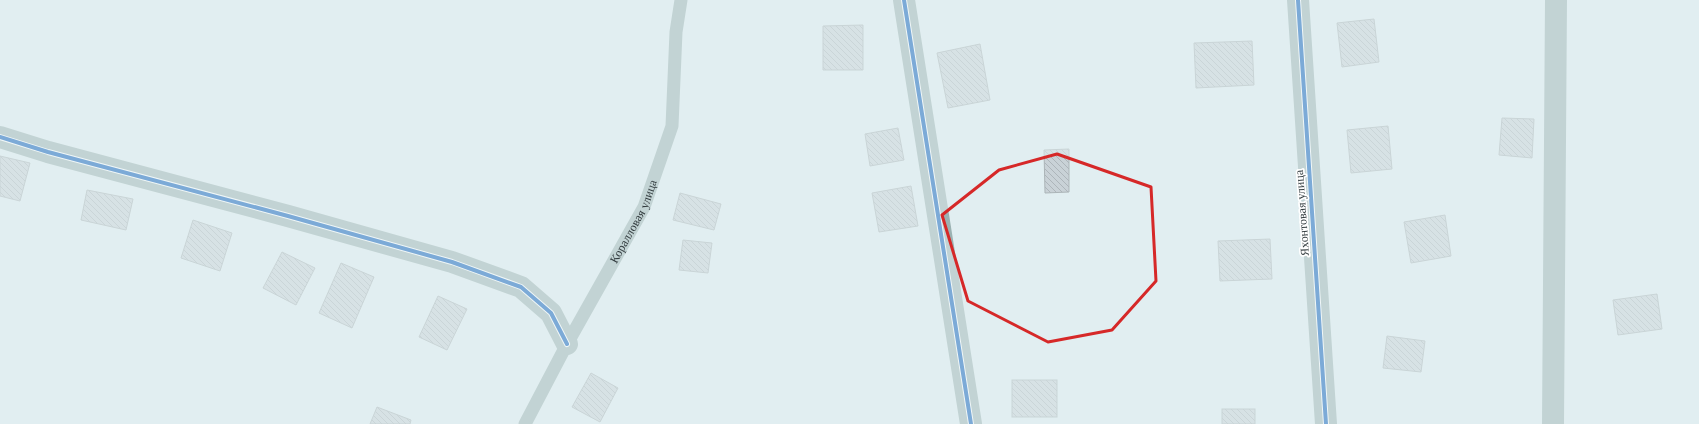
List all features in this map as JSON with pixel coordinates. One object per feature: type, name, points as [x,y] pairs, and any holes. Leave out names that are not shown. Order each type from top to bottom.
[{"type":"street","points":[[904,0],[971,424]]},
{"type":"street","name":"Яхонтовая улица","points":[[1298,0],[1326,424]]},
{"type":"street","points":[[1553,424],[1556,0]]},
{"type":"street","points":[[0,137],[48,152],[438,258],[521,287],[551,313],[567,344]]},
{"type":"lane","name":"Коралловая улица","points":[[525,424],[567,344],[644,208],[672,126],[676,32],[681,0]]},
{"type":"highlighted area","points":[[1057,154],[1151,187],[1156,281],[1112,330],[1048,342],[968,301],[942,215],[999,170]]},
{"type":"building","points":[[1374,19],[1379,62],[1342,67],[1337,23]]},
{"type":"building","points":[[863,25],[863,70],[823,70],[823,26]]},
{"type":"building","points":[[1252,41],[1254,85],[1196,88],[1194,43]]},
{"type":"building","points":[[980,44],[990,100],[948,108],[937,53]]},
{"type":"building","points":[[1502,118],[1534,119],[1532,158],[1499,155]]},
{"type":"building","points":[[1388,126],[1392,169],[1351,173],[1347,130]]},
{"type":"building","points":[[898,128],[904,160],[870,166],[865,134]]},
{"type":"building","points":[[1069,149],[1069,192],[1045,193],[1044,150]]},
{"type":"building","points":[[0,156],[30,163],[20,201],[0,196]]},
{"type":"building","points":[[911,186],[918,226],[879,232],[872,193]]},
{"type":"building","points":[[87,190],[133,199],[126,230],[81,220]]},
{"type":"building","points":[[680,193],[721,204],[714,230],[673,220]]},
{"type":"building","points":[[1445,215],[1451,256],[1411,263],[1404,222]]},
{"type":"building","points":[[193,220],[232,233],[220,271],[181,258]]},
{"type":"building","points":[[1270,239],[1272,279],[1220,281],[1218,241]]},
{"type":"building","points":[[683,240],[712,243],[708,273],[679,270]]},
{"type":"building","points":[[282,252],[315,268],[296,305],[263,288]]},
{"type":"building","points":[[341,263],[374,277],[352,328],[319,313]]},
{"type":"building","points":[[1657,294],[1662,329],[1618,335],[1613,300]]},
{"type":"building","points":[[438,296],[467,309],[447,350],[419,337]]},
{"type":"building","points":[[1387,336],[1425,341],[1421,372],[1383,368]]},
{"type":"building","points":[[591,373],[618,388],[600,422],[572,407]]},
{"type":"building","points":[[1012,380],[1057,380],[1057,417],[1012,417]]},
{"type":"building","points":[[377,407],[411,420],[410,424],[370,424]]},
{"type":"building","points":[[1222,409],[1255,409],[1255,424],[1222,424]]},
{"type":"cycle path","points":[[904,0],[971,424]]},
{"type":"cycle path","points":[[1298,0],[1326,424]]},
{"type":"cycle path","points":[[0,137],[48,152],[288,216],[452,262],[521,287],[551,313],[567,344]]}]
